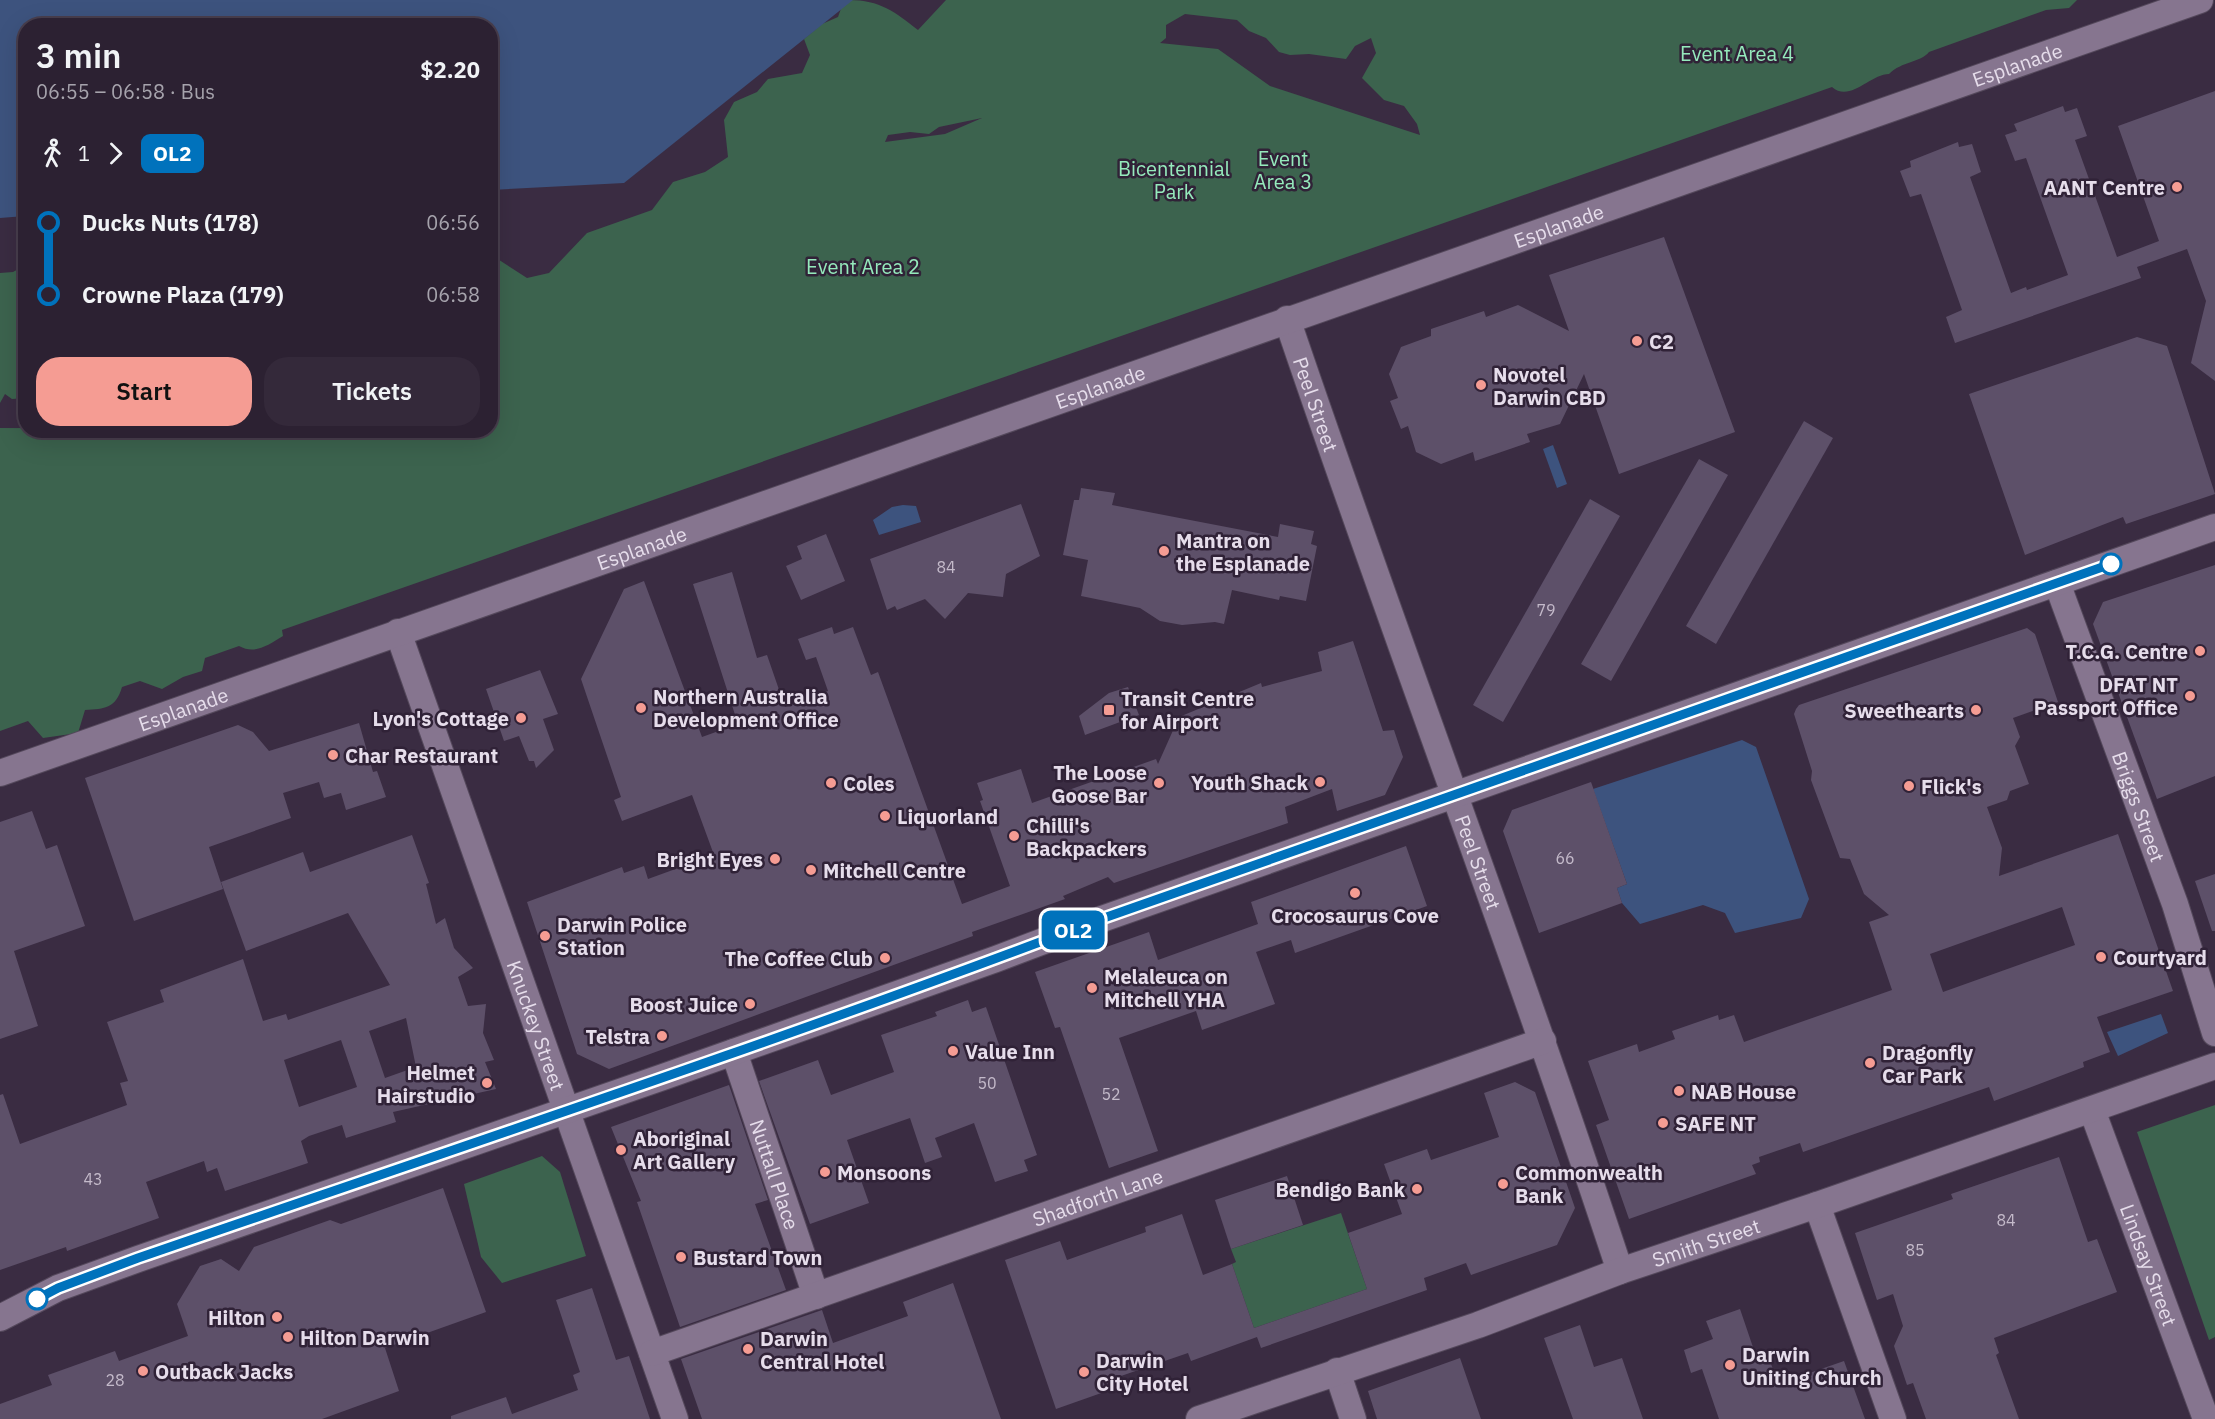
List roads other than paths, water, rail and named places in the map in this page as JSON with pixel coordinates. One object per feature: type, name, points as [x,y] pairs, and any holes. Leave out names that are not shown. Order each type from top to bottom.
[{"type":"street","name":"Esplanade","points":[[0,773],[2200,0]]},
{"type":"street","name":"Peel Street","points":[[1287,320],[1366,551],[1543,1041],[1620,1271]]},
{"type":"street","points":[[0,1300],[58,1288],[566,1111],[996,959],[1101,919],[2215,527]]},
{"type":"street","name":"Briggs Street","points":[[2057,583],[2175,904],[2215,1033]]},
{"type":"street","name":"Knuckey Street","points":[[398,632],[675,1419]]},
{"type":"street","name":"Shadforth Lane","points":[[652,1353],[1543,1041]]},
{"type":"street","name":"Nuttall Place","points":[[734,1052],[816,1296]]},
{"type":"street","name":"Smith Street","points":[[1199,1419],[1478,1325],[1620,1271],[1817,1206],[2215,1066]]},
{"type":"street","name":"Lindsay Street","points":[[2092,1110],[2206,1419]]},
{"type":"street","points":[[1817,1206],[1893,1419]]},
{"type":"street","points":[[0,1318],[58,1288]]},
{"type":"street","points":[[1337,1371],[1353,1419]]},
{"type":"water","points":[[0,0],[853,0],[624,183],[498,190],[498,18],[18,18],[18,217],[0,218]]},
{"type":"water","points":[[1553,445],[1567,484],[1557,488],[1543,449]]},
{"type":"water","points":[[916,506],[921,522],[879,535],[873,520],[892,507]]},
{"type":"water","points":[[1742,740],[1756,747],[1809,899],[1801,918],[1735,933],[1725,913],[1703,905],[1640,924],[1622,903],[1617,888],[1627,884],[1593,789]]},
{"type":"water","points":[[2161,1014],[2168,1033],[2118,1056],[2107,1032]]},
{"type":"place","name":"AANT Centre","points":[[2177,187]]},
{"type":"place","name":"C2","points":[[1637,341]]},
{"type":"place","name":"Novotel Darwin CBD","points":[[1481,385]]},
{"type":"place","name":"Mantra on the Esplanade","points":[[1164,551]]},
{"type":"place","name":"T.C.G. Centre","points":[[2200,651]]},
{"type":"place","name":"DFAT NT Passport Office","points":[[2190,696]]},
{"type":"place","name":"Northern Australia Development Office","points":[[641,708]]},
{"type":"place","name":"Transit Centre for Airport","points":[[1109,710]]},
{"type":"place","name":"Sweethearts","points":[[1976,710]]},
{"type":"place","name":"Lyon's Cottage","points":[[521,718]]},
{"type":"place","name":"Char Restaurant","points":[[333,755]]},
{"type":"place","name":"Youth Shack","points":[[1320,782]]},
{"type":"place","name":"Coles","points":[[831,783]]},
{"type":"place","name":"The Loose Goose Bar","points":[[1159,783]]},
{"type":"place","name":"Flick's","points":[[1909,786]]},
{"type":"place","name":"Liquorland","points":[[885,816]]},
{"type":"place","name":"Chilli's Backpackers","points":[[1014,836]]},
{"type":"place","name":"Bright Eyes","points":[[775,859]]},
{"type":"place","name":"Mitchell Centre","points":[[811,870]]},
{"type":"place","name":"Crocosaurus Cove","points":[[1355,893]]},
{"type":"place","name":"Darwin Police Station","points":[[545,936]]},
{"type":"place","name":"Courtyard","points":[[2101,957]]},
{"type":"place","name":"The Coffee Club","points":[[885,958]]},
{"type":"place","name":"Melaleuca on Mitchell YHA","points":[[1092,988]]},
{"type":"place","name":"Boost Juice","points":[[750,1004]]},
{"type":"place","name":"Telstra","points":[[662,1036]]},
{"type":"place","name":"Value Inn","points":[[953,1051]]},
{"type":"place","name":"Dragonfly Car Park","points":[[1870,1063]]},
{"type":"place","name":"Helmet Hairstudio","points":[[487,1083]]},
{"type":"place","name":"NAB House","points":[[1679,1091]]},
{"type":"place","name":"SAFE NT","points":[[1663,1123]]},
{"type":"place","name":"Aboriginal Art Gallery","points":[[621,1150]]},
{"type":"place","name":"Monsoons","points":[[825,1172]]},
{"type":"place","name":"Commonwealth Bank","points":[[1503,1184]]},
{"type":"place","name":"Bendigo Bank","points":[[1417,1189]]},
{"type":"place","name":"Bustard Town","points":[[681,1257]]},
{"type":"place","name":"Hilton","points":[[277,1317]]},
{"type":"place","name":"Hilton Darwin","points":[[288,1337]]},
{"type":"place","name":"Darwin Central Hotel","points":[[748,1349]]},
{"type":"place","name":"Darwin Uniting Church","points":[[1730,1365]]},
{"type":"place","name":"Outback Jacks","points":[[143,1371]]},
{"type":"place","name":"Darwin City Hotel","points":[[1084,1372]]},
{"type":"park label","name":"Event Area 4","points":[[1737,53]]},
{"type":"park label","name":"Event Area 3","points":[[1283,170]]},
{"type":"park label","name":"Bicentennial Park","points":[[1174,180]]},
{"type":"park label","name":"Event Area 2","points":[[863,266]]}]
